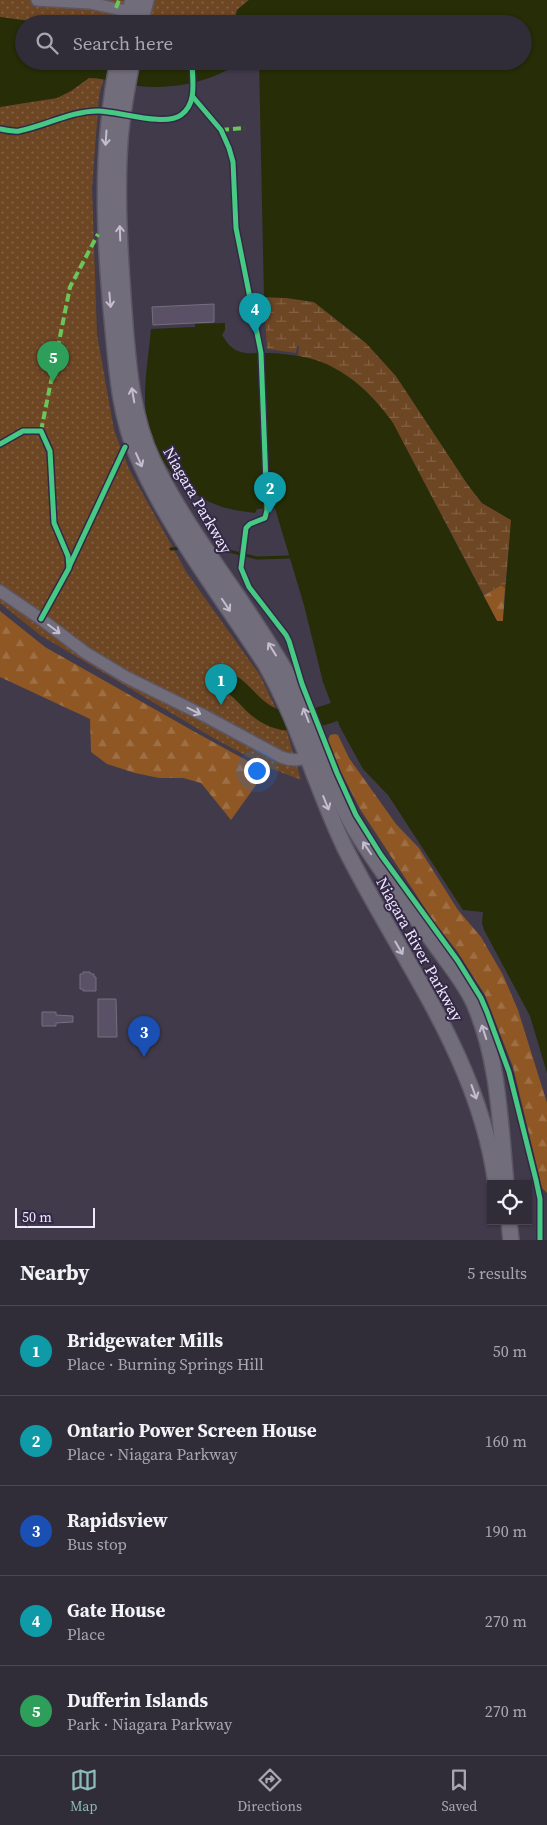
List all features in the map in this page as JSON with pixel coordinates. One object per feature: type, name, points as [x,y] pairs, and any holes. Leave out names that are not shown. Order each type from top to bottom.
[{"type":"main road","points":[[134,15],[146,0]]},
{"type":"main road","name":"Niagara Parkway","points":[[118,70],[119,210],[126,333],[132,391],[138,419],[149,452],[190,537],[205,562],[269,645],[315,750],[358,835],[456,973],[474,1004],[496,1078],[506,1180]]},
{"type":"main road","name":"Niagara Parkway","points":[[119,91],[128,70]]},
{"type":"main road","name":"Niagara Parkway","points":[[290,694],[300,735]]},
{"type":"main road","name":"Niagara River Parkway","points":[[300,735],[315,750],[344,846],[462,1062],[483,1122],[492,1156],[495,1180]]},
{"type":"main road","points":[[500,1225],[502,1240]]},
{"type":"main road","points":[[509,1225],[511,1240]]},
{"type":"street","points":[[37,0],[90,3],[134,15]]},
{"type":"street","points":[[0,591],[86,653],[126,677],[205,716],[281,757],[293,761],[315,750]]},
{"type":"green space","points":[[0,0],[249,0],[237,10],[236,15],[142,15],[120,9],[118,15],[15,15],[15,70],[106,70],[99,96],[92,188],[97,334],[114,430],[129,469],[187,573],[260,675],[287,732],[301,780],[267,767],[215,739],[40,635],[0,603]]},
{"type":"green space","points":[[264,297],[314,302],[366,343],[396,376],[482,503],[512,520],[505,588],[501,585],[484,595],[393,425],[364,390],[345,375],[324,364],[298,356],[299,346],[297,346],[296,353],[267,349]]},
{"type":"green space","points":[[501,585],[505,588],[503,621],[497,621],[483,596]]},
{"type":"green space","points":[[0,611],[45,647],[266,771],[231,820],[201,783],[183,778],[159,778],[107,764],[91,752],[90,719],[0,677]]},
{"type":"green space","points":[[330,735],[338,735],[349,758],[396,824],[419,848],[458,910],[481,937],[503,975],[518,1010],[547,1103],[547,1193],[542,1188],[513,1067],[485,995],[457,951],[434,922],[360,809],[341,772],[328,740]]},
{"type":"shaded area","points":[[249,0],[547,0],[547,1073],[530,1016],[484,930],[482,923],[483,912],[463,910],[388,795],[363,769],[340,727],[323,682],[304,605],[275,508],[257,509],[255,513],[231,509],[201,498],[187,488],[175,477],[156,448],[146,415],[145,398],[151,329],[195,327],[195,324],[225,323],[225,330],[222,335],[235,350],[248,353],[281,354],[309,358],[322,362],[346,375],[367,392],[393,423],[497,621],[503,621],[511,520],[482,503],[396,376],[366,343],[314,302],[264,297],[259,70],[532,70],[532,15],[236,15],[237,10]]},
{"type":"shaded area","points":[[0,17],[15,19],[15,70],[226,70],[192,83],[165,87],[138,86],[89,78],[57,98],[0,107]]},
{"type":"building","points":[[214,304],[214,322],[153,325],[152,307]]},
{"type":"building","points":[[83,972],[94,974],[94,977],[96,977],[96,991],[83,991],[83,989],[80,989],[80,974],[83,974]]},
{"type":"building","points":[[98,999],[116,999],[117,1037],[98,1037]]},
{"type":"building","points":[[42,1012],[56,1012],[56,1015],[73,1016],[73,1022],[56,1023],[56,1026],[42,1026]]},
{"type":"waterway","points":[[209,546],[257,558],[290,557]]},
{"type":"waterway","points":[[171,549],[183,548]]},
{"type":"waterway","points":[[218,678],[233,685],[262,711],[271,717],[281,720],[301,721],[334,712]]},
{"type":"marked path","points":[[116,8],[119,0]]},
{"type":"marked path","points":[[221,130],[245,128]]},
{"type":"marked path","points":[[41,431],[70,287],[98,234]]},
{"type":"cycle path","points":[[0,129],[19,131],[78,113],[98,111],[141,118],[174,118],[181,115],[190,104],[193,90],[192,70]]},
{"type":"cycle path","points":[[193,97],[221,130],[233,162],[236,228],[261,353],[267,510],[265,518],[250,524],[246,528],[241,568],[249,587],[289,641],[302,684],[337,773],[356,815],[381,855],[458,961],[481,998],[509,1072],[536,1180],[540,1199],[540,1240]]},
{"type":"cycle path","points":[[0,444],[23,431],[41,431],[50,451],[54,523],[68,556],[69,568],[41,619]]},
{"type":"cycle path","points":[[69,567],[125,447]]},
{"type":"place","name":"Gate House","points":[[255,334]]},
{"type":"place","name":"Dufferin Islands","points":[[53,382]]},
{"type":"place","name":"Ontario Power Screen House","points":[[270,513]]},
{"type":"place","name":"Bridgewater Mills","points":[[221,705]]},
{"type":"place","name":"Rapidsview","points":[[144,1057]]}]
